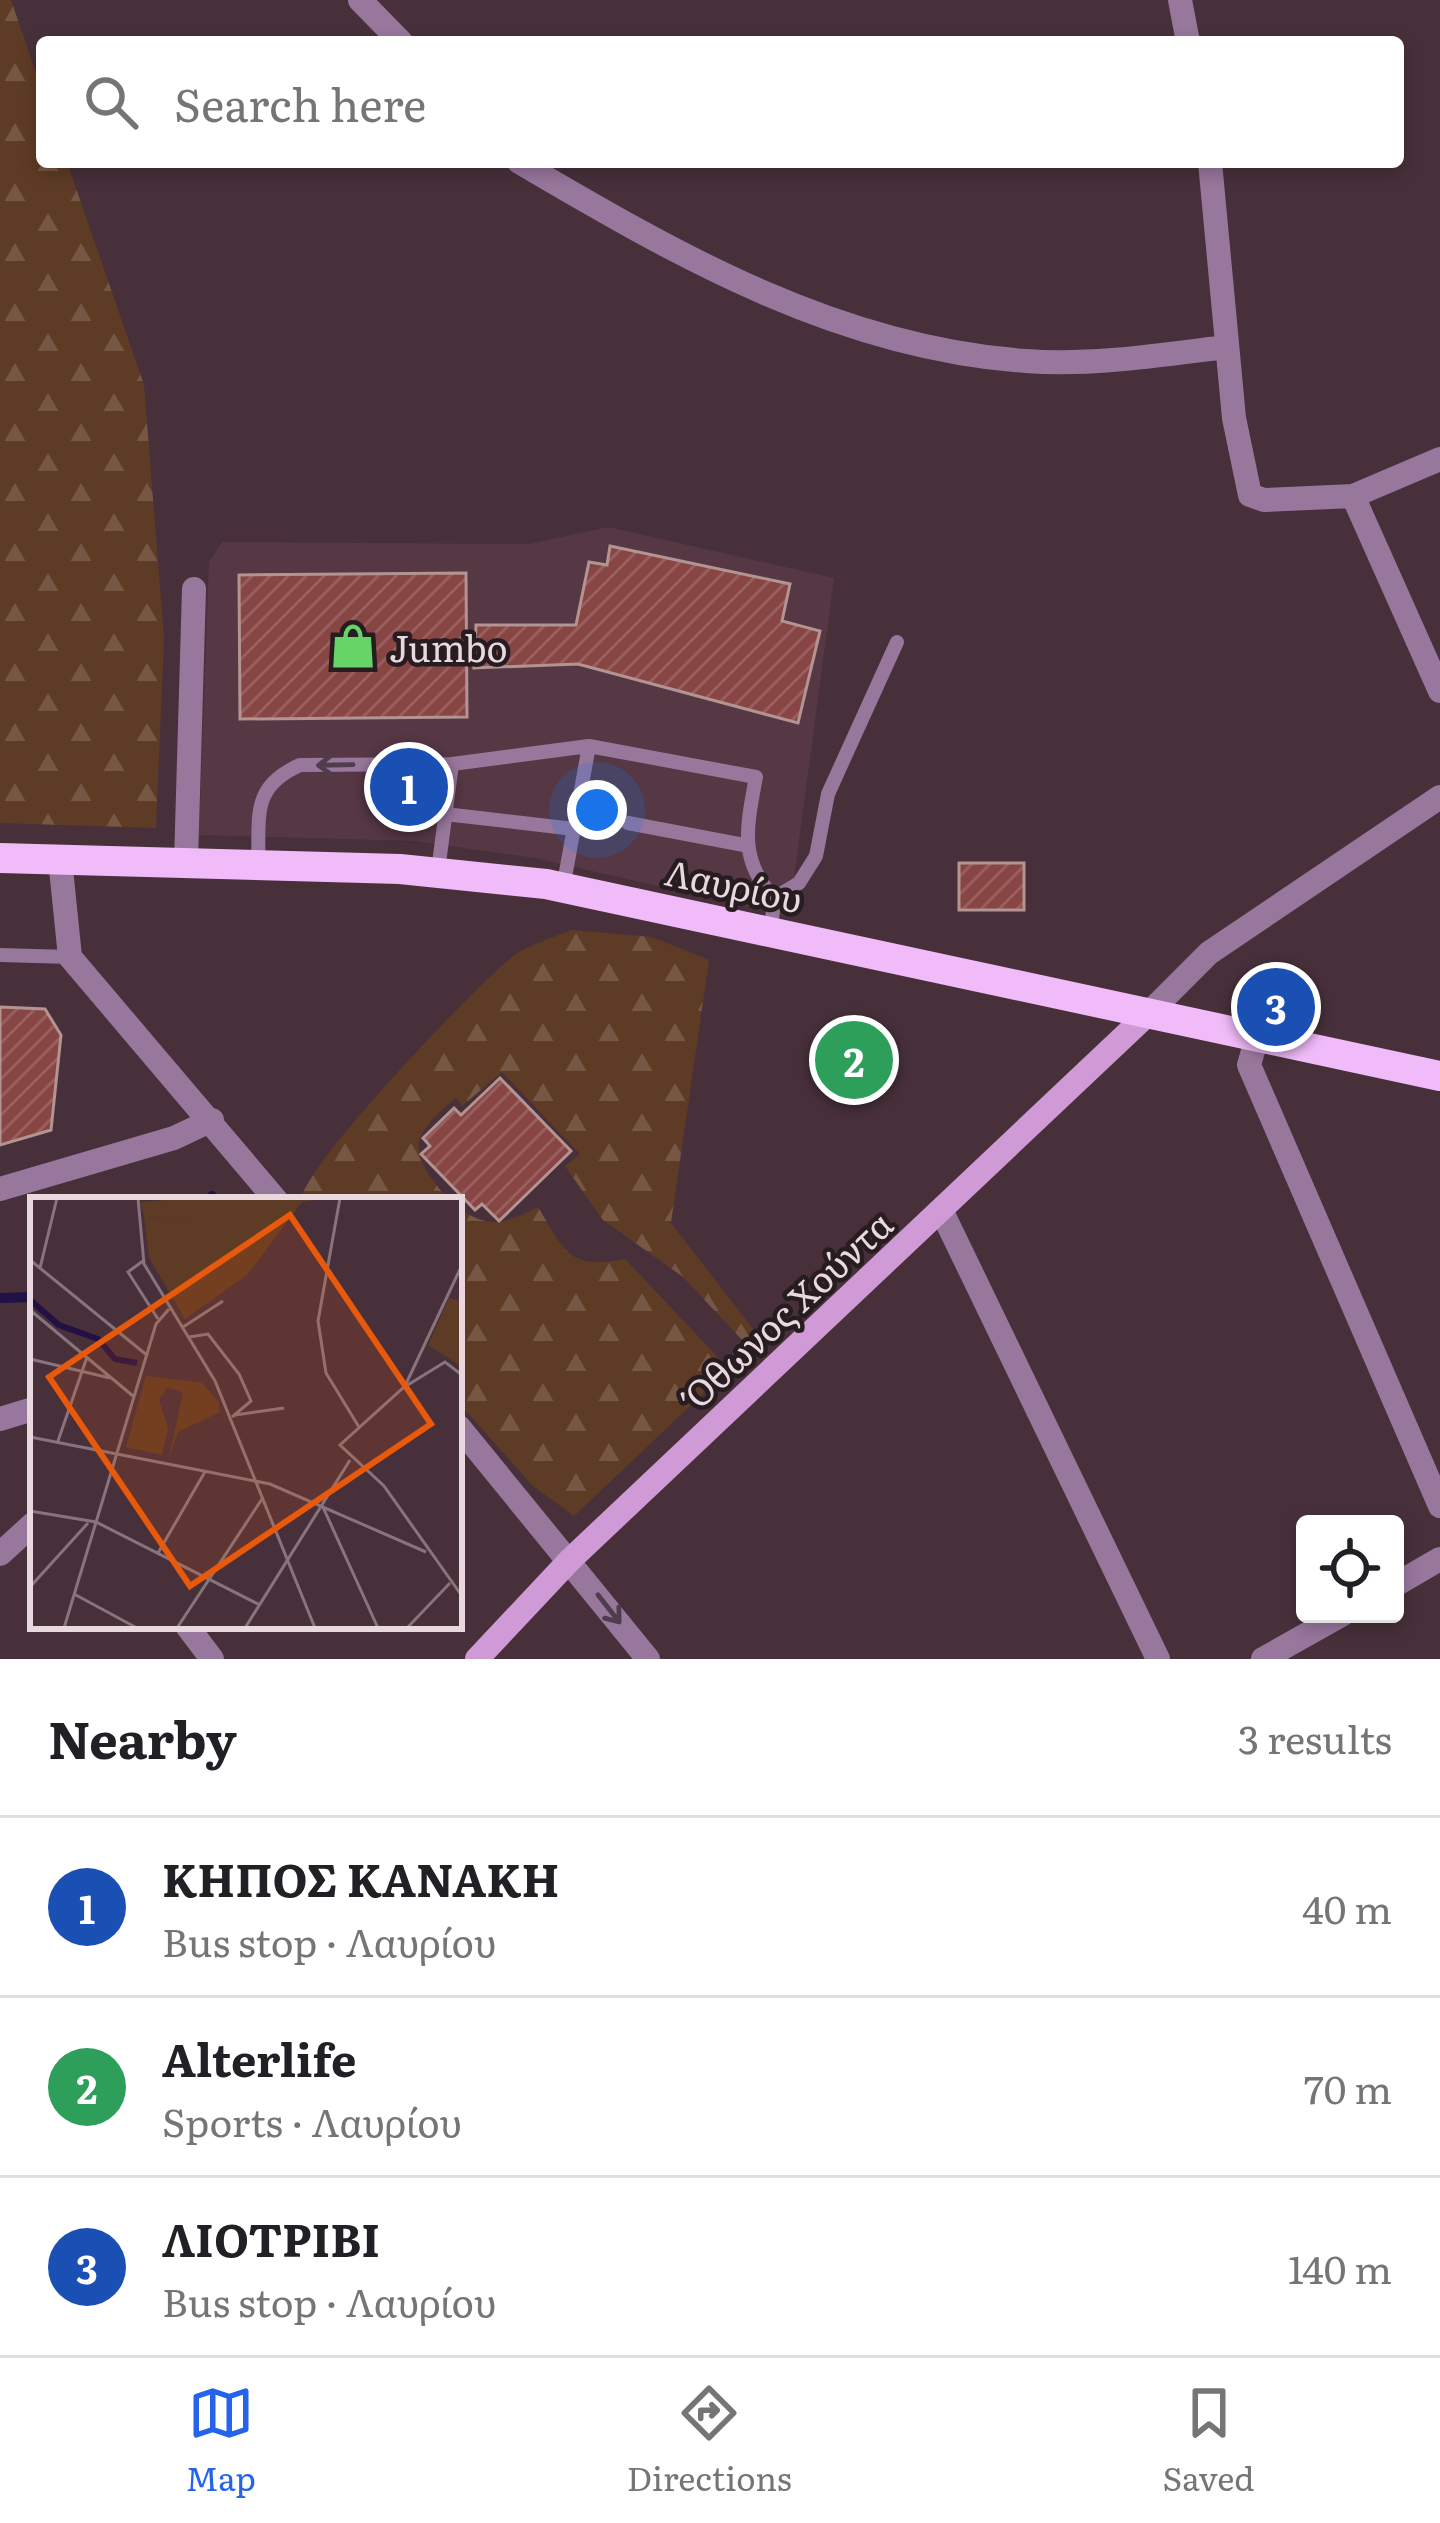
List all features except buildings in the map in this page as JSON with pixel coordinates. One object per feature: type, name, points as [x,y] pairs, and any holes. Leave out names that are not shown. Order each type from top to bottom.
[{"type":"main road","name":"Λαυρίου","points":[[0,858],[438,871],[563,888],[1440,1076]]},
{"type":"street","points":[[360,0],[395,36]]},
{"type":"street","points":[[1180,0],[1187,36]]},
{"type":"street","points":[[530,168],[700,264],[782,304],[866,331],[1026,362],[1127,359],[1226,347]]},
{"type":"street","points":[[1211,168],[1226,347],[1250,495],[1264,500],[1353,496],[1440,459]]},
{"type":"street","points":[[1353,496],[1440,691]]},
{"type":"street","points":[[186,862],[194,589]]},
{"type":"street","points":[[1150,1012],[1209,953],[1440,797]]},
{"type":"street","points":[[60,859],[70,957],[274,1197]]},
{"type":"street","name":"Όθωνος Χούντα","points":[[477,1659],[570,1560],[1150,1012]]},
{"type":"street","points":[[1257,1037],[1249,1065],[1440,1506]]},
{"type":"street","points":[[0,1189],[174,1138],[212,1120]]},
{"type":"street","points":[[942,1212],[1158,1659]]},
{"type":"street","points":[[462,1431],[648,1659]]},
{"type":"street","points":[[0,1554],[30,1527]]},
{"type":"street","points":[[1404,1580],[1440,1559]]},
{"type":"street","points":[[1263,1659],[1327,1623]]},
{"type":"street","points":[[190,1629],[212,1659]]},
{"type":"lane","points":[[774,898],[800,883],[816,856],[828,794],[897,642]]},
{"type":"lane","points":[[258,865],[261,795],[278,775],[300,765],[452,764],[589,746],[756,777],[744,844],[756,878],[774,898],[771,932]]},
{"type":"lane","points":[[563,888],[589,746]]},
{"type":"lane","points":[[438,871],[452,764]]},
{"type":"lane","points":[[446,814],[574,829]]},
{"type":"lane","points":[[628,823],[744,844]]},
{"type":"lane","points":[[0,955],[70,957]]},
{"type":"shaded area","points":[[608,527],[834,578],[789,916],[535,858],[415,841],[199,835],[209,562],[222,542],[529,544]]},
{"type":"green space","points":[[0,0],[11,0],[36,73],[36,168],[69,168],[144,385],[164,638],[156,828],[0,823]]},
{"type":"green space","points":[[571,930],[652,937],[709,960],[671,1223],[767,1347],[744,1342],[683,1277],[603,1220],[565,1166],[580,1154],[502,1072],[462,1106],[456,1098],[421,1135],[420,1158],[447,1197],[302,1197],[331,1151],[394,1076],[512,957]]},
{"type":"green space","points":[[538,1207],[571,1254],[592,1262],[625,1259],[729,1369],[574,1516],[532,1485],[462,1406],[462,1211],[489,1222]]},
{"type":"waterway","points":[[0,1298],[30,1297]]},
{"type":"place","name":"Jumbo","points":[[353,646]]},
{"type":"place","name":"ΚΗΠΟΣ ΚΑΝΑΚΗ","points":[[409,787]]},
{"type":"place","name":"ΛΙΟΤΡΙΒΙ","points":[[1276,1007]]},
{"type":"place","name":"Alterlife","points":[[854,1060]]}]
